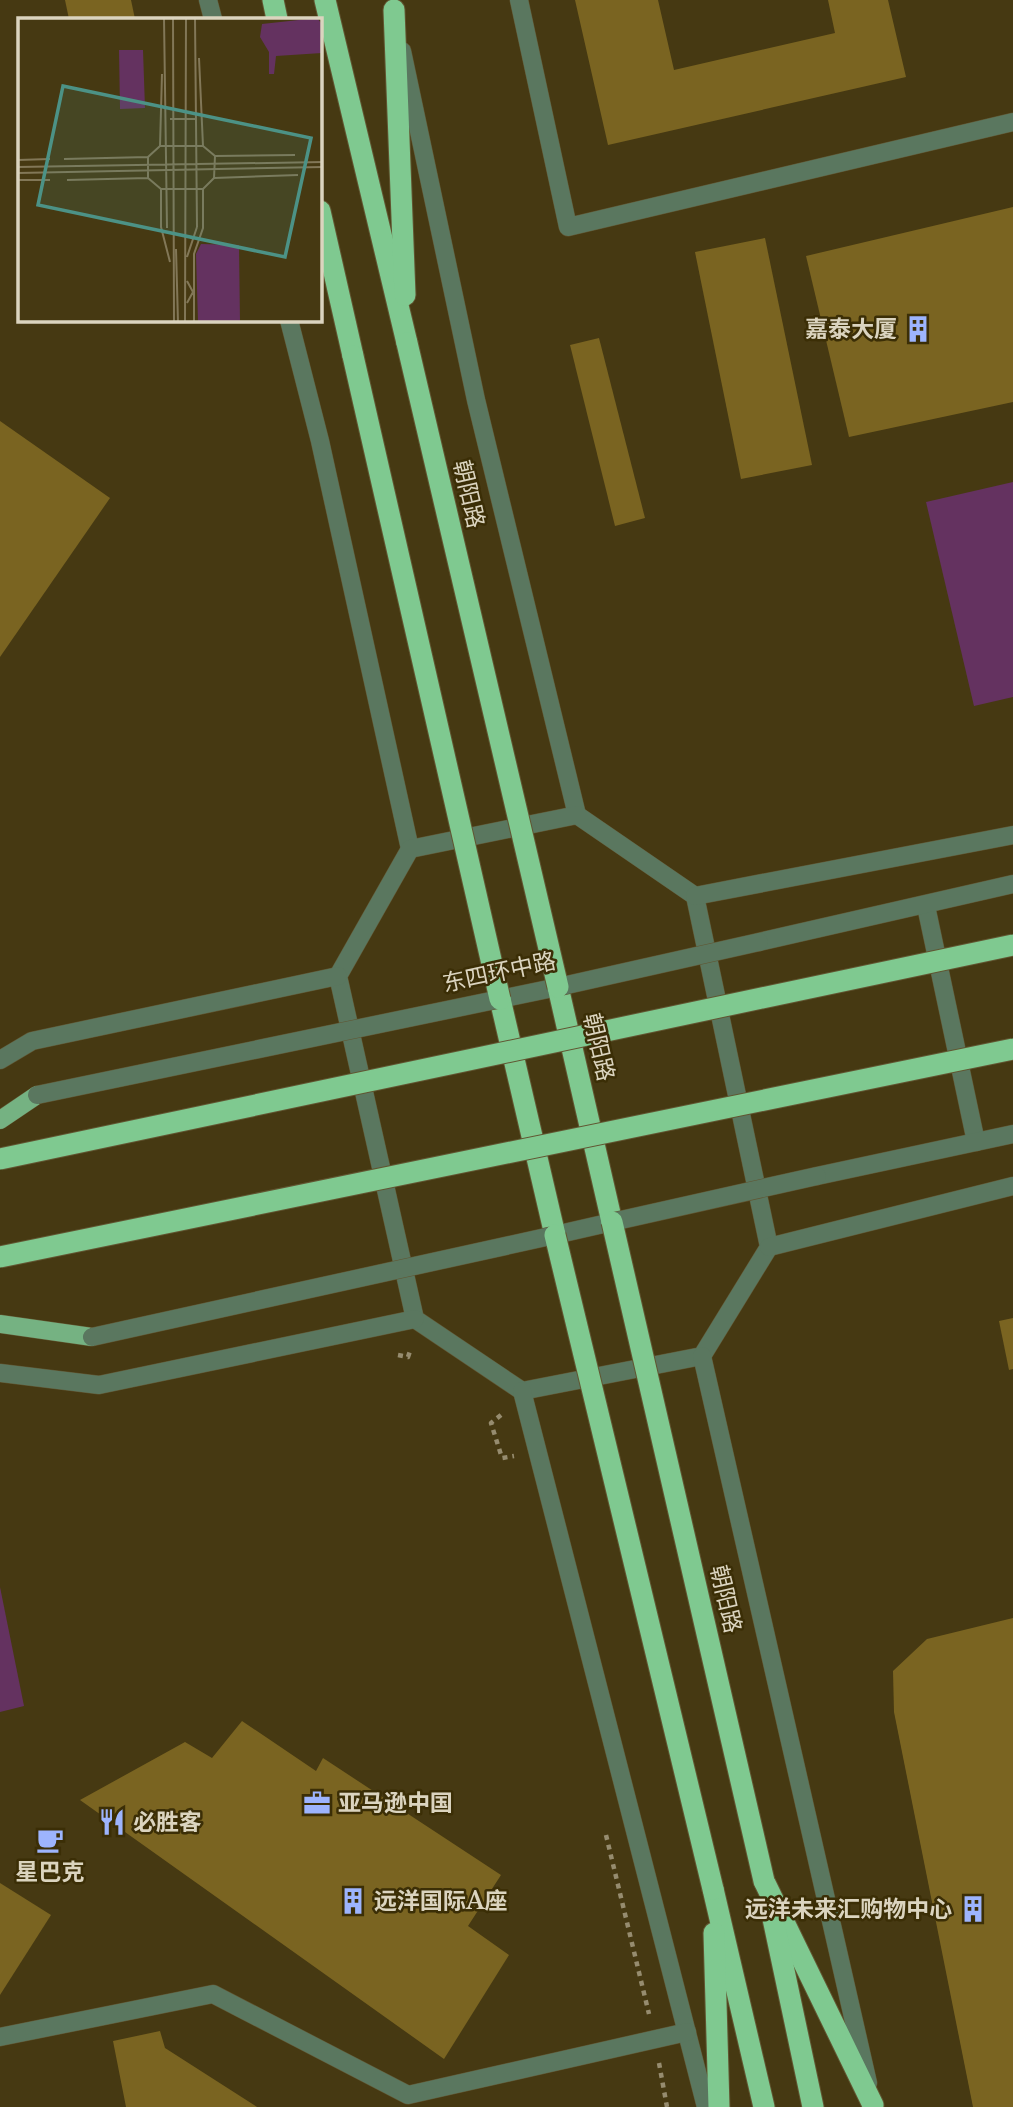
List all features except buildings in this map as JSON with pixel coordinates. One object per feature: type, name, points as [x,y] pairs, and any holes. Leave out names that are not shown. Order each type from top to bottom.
[{"type":"highway","points":[[273,0],[277,18]]},
{"type":"highway","name":"朝阳路","points":[[325,0],[558,987],[764,1881],[813,2107]]},
{"type":"highway","points":[[393,5],[407,343]]},
{"type":"highway","points":[[322,220],[555,1235],[764,2107]]},
{"type":"highway","points":[[322,286],[353,356]]},
{"type":"highway","points":[[0,1159],[1013,945]]},
{"type":"highway","points":[[0,1257],[1013,1049]]},
{"type":"highway","points":[[764,1881],[873,2106]]},
{"type":"highway","points":[[713,1889],[719,2107]]},
{"type":"main road","name":"东四环中路","points":[[0,1120],[37,1095]]},
{"type":"main road","points":[[0,1324],[92,1337]]},
{"type":"street","points":[[208,0],[213,18]]},
{"type":"street","points":[[519,0],[568,227],[1013,121]]},
{"type":"street","name":"朝阳路","points":[[393,5],[476,400],[577,815]]},
{"type":"street","points":[[290,322],[320,441],[410,849],[338,976],[415,1319],[522,1391],[706,2107]]},
{"type":"street","points":[[410,849],[577,815],[695,897],[769,1247],[702,1356],[522,1391]]},
{"type":"street","points":[[695,897],[1013,835]]},
{"type":"street","name":"东四环中路","points":[[37,1095],[558,987],[926,906],[1013,884]]},
{"type":"street","points":[[926,906],[976,1142]]},
{"type":"street","points":[[0,1060],[32,1041],[338,976]]},
{"type":"street","points":[[92,1337],[1013,1134]]},
{"type":"street","points":[[769,1247],[1013,1186]]},
{"type":"street","points":[[0,1373],[99,1385],[415,1319]]},
{"type":"street","name":"朝阳路","points":[[702,1356],[873,2106]]},
{"type":"street","points":[[0,2037],[213,1994],[408,2095],[687,2032]]},
{"type":"path","points":[[403,1347],[411,1348],[423,1356]]},
{"type":"path","points":[[398,1355],[408,1357],[411,1348]]},
{"type":"path","points":[[498,1407],[502,1414],[492,1423],[495,1440],[502,1458],[515,1456],[518,1469]]},
{"type":"path","points":[[605,1830],[655,2040],[667,2107]]},
{"type":"shaded area","points":[[1013,482],[1013,697],[974,706],[926,502]]},
{"type":"shaded area","points":[[0,1587],[24,1706],[0,1712]]},
{"type":"place","name":"嘉泰大厦","points":[[918,329]]},
{"type":"place","name":"亚马逊中国","points":[[317,1803]]},
{"type":"place","name":"必胜客","points":[[112,1822]]},
{"type":"place","name":"星巴克","points":[[50,1840]]},
{"type":"place","name":"远洋国际A座","points":[[353,1901]]},
{"type":"place","name":"远洋未来汇购物中心","points":[[973,1909]]}]
